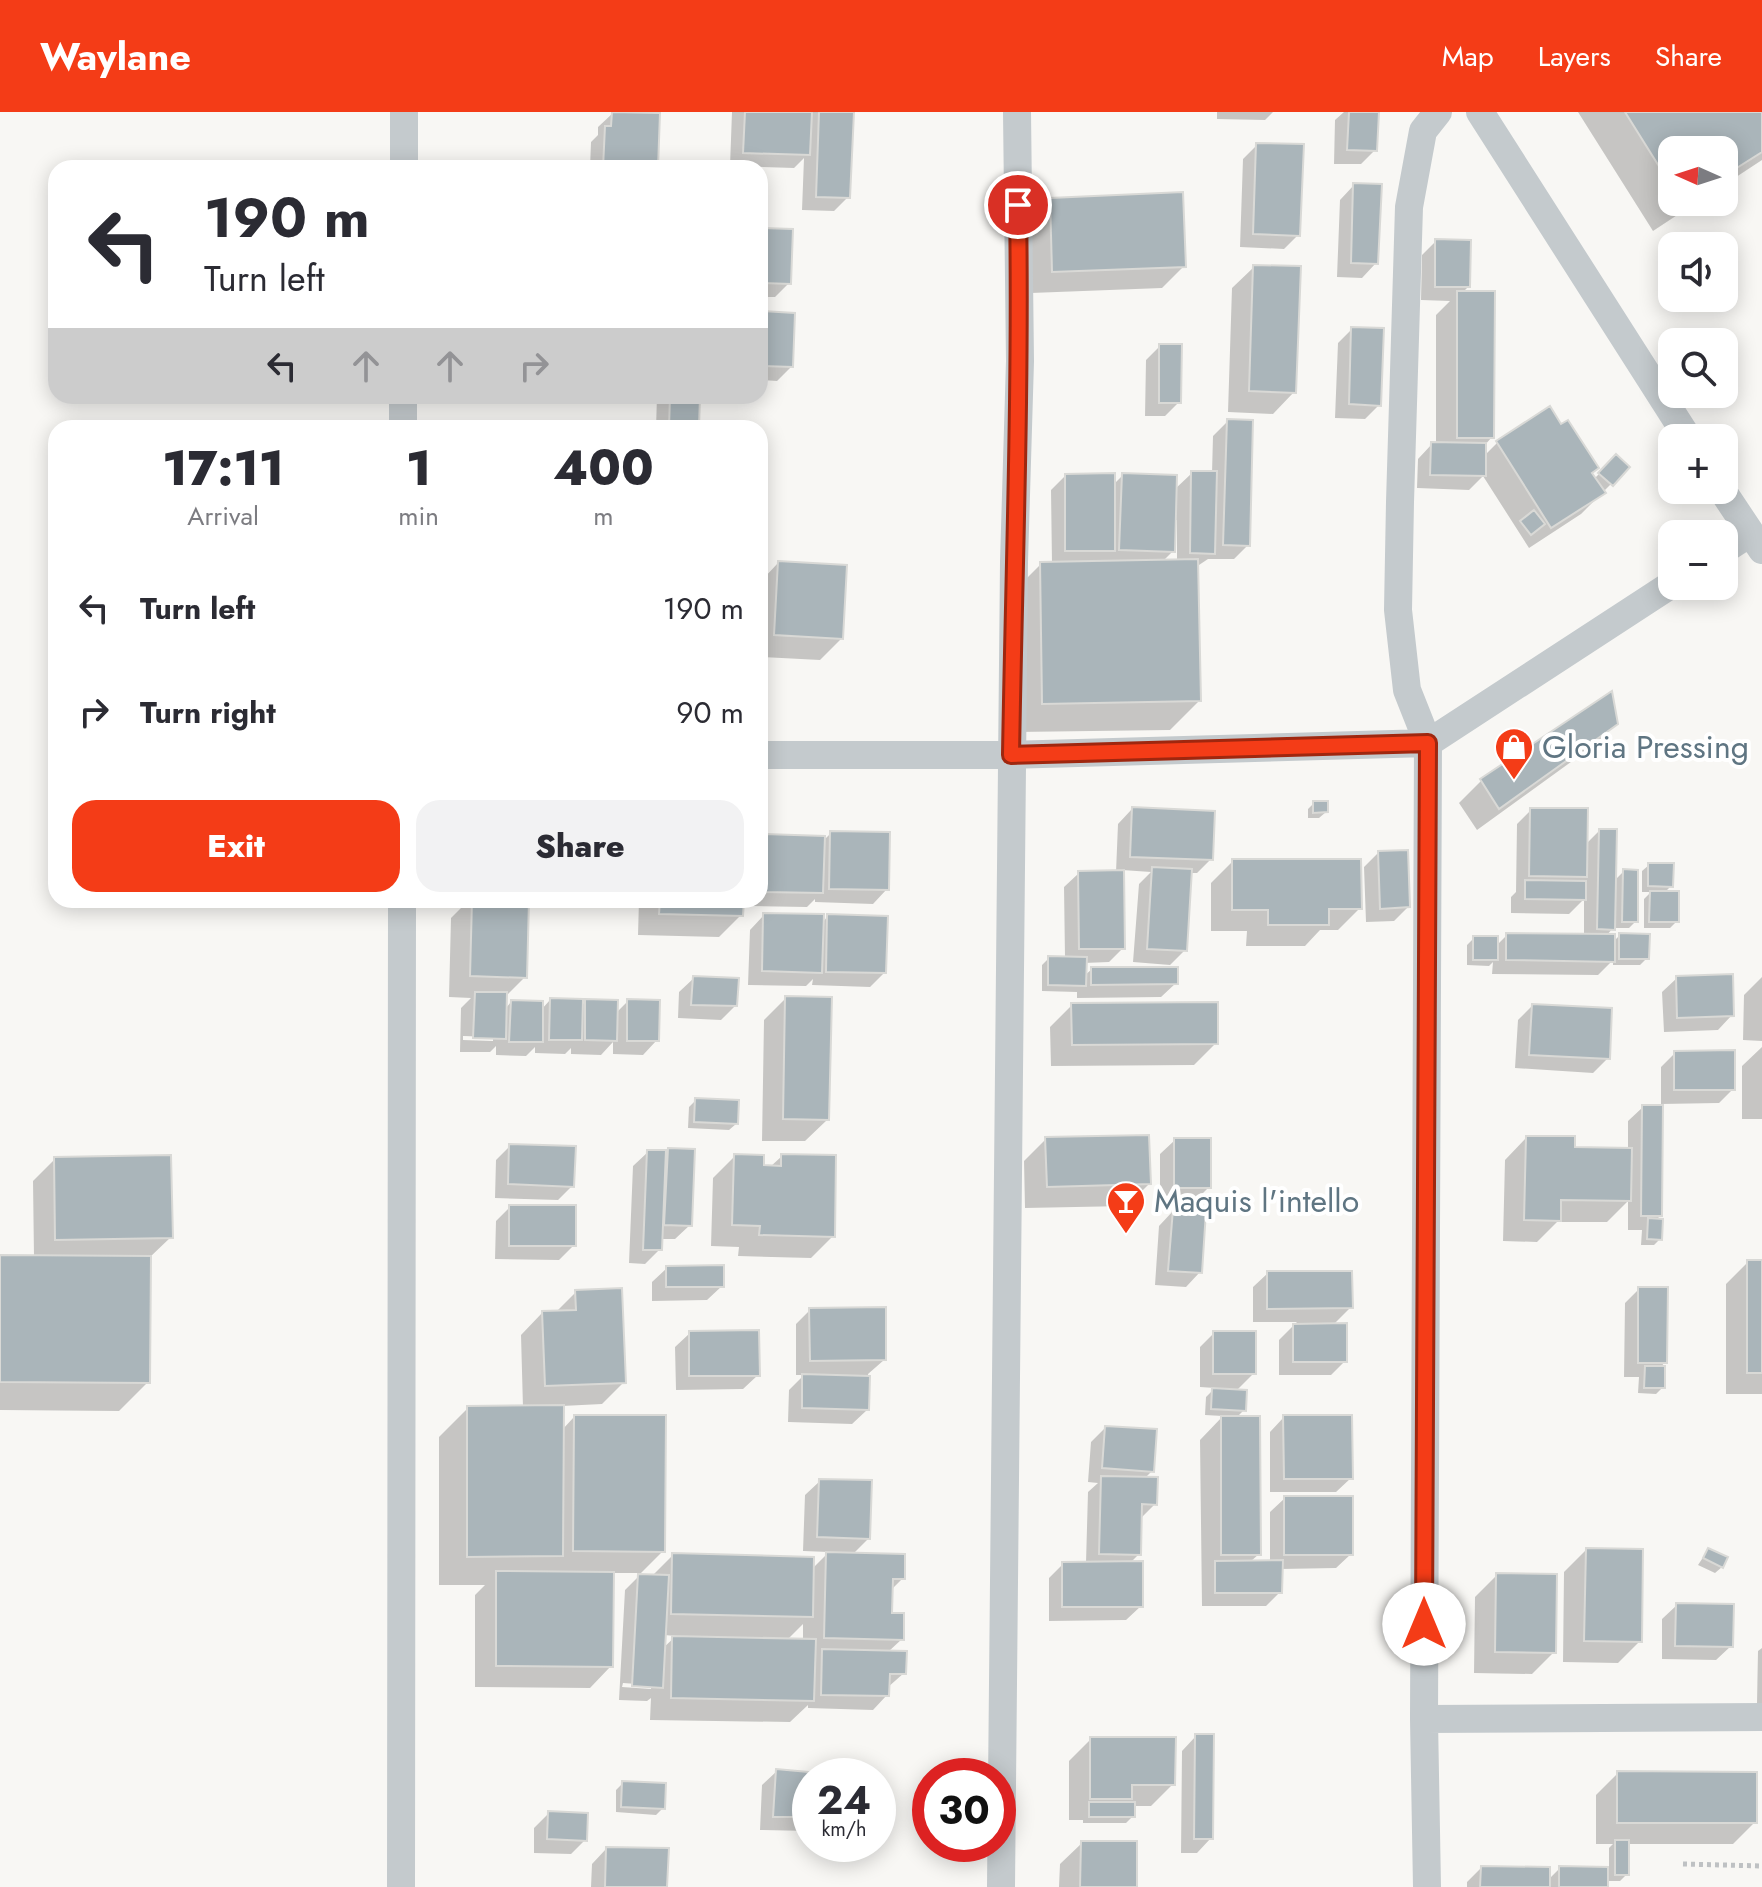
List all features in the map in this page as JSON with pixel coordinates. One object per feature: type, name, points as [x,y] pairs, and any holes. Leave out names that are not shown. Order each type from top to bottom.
[{"type":"street","points":[[404,112],[404,160]]},
{"type":"street","points":[[1001,1887],[1011,755],[1020,361],[1017,112]]},
{"type":"street","points":[[1427,1887],[1424,1719],[1428,743],[1407,690],[1398,610],[1409,207],[1423,131],[1438,112]]},
{"type":"street","points":[[1480,112],[1679,424]]},
{"type":"street","points":[[1731,504],[1756,542]]},
{"type":"street","points":[[768,755],[1011,755],[1428,743],[1658,593]]},
{"type":"street","points":[[401,1887],[402,908]]},
{"type":"street","points":[[1424,1719],[1762,1717]]},
{"type":"path","points":[[1683,1864],[1762,1866]]},
{"type":"building","points":[[612,112],[660,113],[658,160],[603,160],[605,126],[611,126]]},
{"type":"building","points":[[745,112],[812,112],[810,155],[743,153]]},
{"type":"building","points":[[819,112],[854,112],[850,198],[816,197]]},
{"type":"building","points":[[1349,112],[1379,112],[1377,151],[1347,150]]},
{"type":"building","points":[[1625,112],[1762,112],[1762,152],[1738,167],[1738,136],[1658,136],[1658,165]]},
{"type":"building","points":[[1256,143],[1304,144],[1300,236],[1253,234]]},
{"type":"building","points":[[1353,183],[1382,184],[1378,264],[1351,263]]},
{"type":"building","points":[[1183,192],[1186,267],[1052,272],[1050,198]]},
{"type":"building","points":[[768,228],[793,229],[791,284],[768,283]]},
{"type":"building","points":[[1435,239],[1471,240],[1470,287],[1435,287]]},
{"type":"building","points":[[1253,265],[1301,266],[1296,393],[1249,391]]},
{"type":"building","points":[[1457,291],[1495,291],[1494,438],[1457,438]]},
{"type":"building","points":[[768,311],[795,313],[793,367],[768,366]]},
{"type":"building","points":[[1351,327],[1384,328],[1381,406],[1349,404]]},
{"type":"building","points":[[1159,344],[1182,344],[1181,403],[1159,403]]},
{"type":"building","points":[[670,404],[700,404],[699,420],[669,420]]},
{"type":"building","points":[[1550,406],[1561,424],[1568,420],[1599,468],[1592,473],[1606,493],[1551,528],[1496,441]]},
{"type":"building","points":[[1227,419],[1253,420],[1250,546],[1223,545]]},
{"type":"building","points":[[1431,442],[1486,443],[1486,476],[1430,475]]},
{"type":"building","points":[[1616,454],[1630,467],[1613,486],[1598,473]]},
{"type":"building","points":[[1191,471],[1217,471],[1215,554],[1190,553]]},
{"type":"building","points":[[1115,473],[1115,551],[1065,551],[1065,474]]},
{"type":"building","points":[[1122,473],[1177,475],[1175,552],[1119,550]]},
{"type":"building","points":[[1534,510],[1545,524],[1531,535],[1520,521]]},
{"type":"building","points":[[1198,559],[1201,701],[1042,704],[1040,562]]},
{"type":"building","points":[[778,561],[847,565],[843,639],[774,635]]},
{"type":"building","points":[[1612,691],[1618,724],[1499,809],[1480,779]]},
{"type":"building","points":[[1313,801],[1328,801],[1328,812],[1313,813]]},
{"type":"building","points":[[1132,807],[1215,811],[1213,860],[1130,857]]},
{"type":"building","points":[[1530,808],[1588,808],[1587,877],[1529,876]]},
{"type":"building","points":[[1599,829],[1617,829],[1615,930],[1597,929]]},
{"type":"building","points":[[830,831],[890,832],[889,890],[829,889]]},
{"type":"building","points":[[768,834],[825,836],[823,893],[768,892]]},
{"type":"building","points":[[1408,850],[1410,907],[1380,909],[1378,851]]},
{"type":"building","points":[[1232,859],[1361,859],[1362,909],[1329,909],[1329,925],[1268,925],[1268,910],[1232,910]]},
{"type":"building","points":[[1648,863],[1674,863],[1673,887],[1648,886]]},
{"type":"building","points":[[1152,867],[1192,869],[1187,951],[1147,949]]},
{"type":"building","points":[[1623,869],[1638,870],[1638,922],[1622,922]]},
{"type":"building","points":[[1124,870],[1125,949],[1079,949],[1078,871]]},
{"type":"building","points":[[1525,880],[1586,881],[1586,900],[1525,899]]},
{"type":"building","points":[[1650,891],[1679,891],[1679,922],[1649,922]]},
{"type":"building","points":[[472,908],[529,908],[527,978],[470,976]]},
{"type":"building","points":[[659,908],[744,908],[743,916],[659,914]]},
{"type":"building","points":[[763,913],[824,914],[822,973],[762,971]]},
{"type":"building","points":[[827,914],[888,916],[886,973],[826,972]]},
{"type":"building","points":[[1506,933],[1615,934],[1615,962],[1506,960]]},
{"type":"building","points":[[1619,933],[1650,934],[1649,959],[1619,959]]},
{"type":"building","points":[[1473,936],[1498,936],[1498,960],[1473,960]]},
{"type":"building","points":[[1048,956],[1087,957],[1086,986],[1048,985]]},
{"type":"building","points":[[1091,967],[1178,967],[1178,984],[1091,985]]},
{"type":"building","points":[[1733,974],[1734,1016],[1677,1018],[1676,976]]},
{"type":"building","points":[[693,976],[739,978],[737,1006],[691,1005]]},
{"type":"building","points":[[475,992],[507,992],[506,1039],[473,1038]]},
{"type":"building","points":[[785,996],[832,997],[829,1120],[783,1119]]},
{"type":"building","points":[[550,998],[583,999],[582,1040],[549,1040]]},
{"type":"building","points":[[585,999],[618,1000],[617,1041],[585,1040]]},
{"type":"building","points":[[627,999],[660,1000],[659,1041],[627,1041]]},
{"type":"building","points":[[511,1000],[543,1001],[543,1042],[509,1042]]},
{"type":"building","points":[[1218,1002],[1218,1044],[1072,1045],[1071,1003]]},
{"type":"building","points":[[1532,1004],[1612,1008],[1610,1059],[1529,1055]]},
{"type":"building","points":[[1735,1050],[1735,1090],[1674,1090],[1674,1051]]},
{"type":"building","points":[[695,1098],[739,1100],[738,1124],[694,1122]]},
{"type":"building","points":[[1642,1105],[1663,1105],[1662,1216],[1641,1216]]},
{"type":"building","points":[[1149,1135],[1151,1184],[1047,1187],[1045,1137]]},
{"type":"building","points":[[1526,1136],[1575,1136],[1575,1147],[1632,1148],[1631,1201],[1561,1200],[1561,1221],[1524,1220]]},
{"type":"building","points":[[1174,1138],[1211,1138],[1211,1188],[1174,1188]]},
{"type":"building","points":[[509,1144],[576,1146],[574,1187],[508,1184]]},
{"type":"building","points":[[668,1148],[695,1149],[692,1226],[664,1225]]},
{"type":"building","points":[[647,1150],[666,1150],[662,1250],[643,1250]]},
{"type":"building","points":[[734,1154],[764,1155],[764,1165],[781,1166],[781,1154],[836,1155],[835,1237],[759,1235],[760,1226],[732,1225]]},
{"type":"building","points":[[171,1155],[173,1238],[55,1240],[54,1157]]},
{"type":"building","points":[[509,1205],[576,1205],[576,1246],[509,1246]]},
{"type":"building","points":[[1173,1209],[1206,1211],[1202,1273],[1168,1271]]},
{"type":"building","points":[[1648,1218],[1663,1219],[1662,1240],[1647,1239]]},
{"type":"building","points":[[0,1255],[151,1256],[150,1383],[0,1382]]},
{"type":"building","points":[[1747,1260],[1762,1260],[1762,1373],[1747,1373]]},
{"type":"building","points":[[724,1265],[724,1287],[666,1287],[666,1266]]},
{"type":"building","points":[[1267,1271],[1352,1271],[1353,1308],[1267,1309]]},
{"type":"building","points":[[1638,1287],[1668,1287],[1667,1363],[1638,1363]]},
{"type":"building","points":[[622,1288],[626,1383],[545,1386],[542,1311],[576,1310],[575,1290]]},
{"type":"building","points":[[886,1307],[886,1360],[810,1361],[809,1308]]},
{"type":"building","points":[[1347,1323],[1347,1362],[1293,1362],[1293,1324]]},
{"type":"building","points":[[759,1330],[760,1376],[689,1376],[689,1331]]},
{"type":"building","points":[[1213,1331],[1256,1331],[1256,1374],[1213,1374]]},
{"type":"building","points":[[1645,1366],[1665,1366],[1665,1388],[1644,1388]]},
{"type":"building","points":[[802,1374],[870,1376],[869,1410],[802,1408]]},
{"type":"building","points":[[1212,1388],[1247,1390],[1246,1411],[1211,1409]]},
{"type":"building","points":[[564,1405],[563,1556],[467,1557],[467,1406]]},
{"type":"building","points":[[574,1415],[666,1415],[665,1552],[573,1551]]},
{"type":"building","points":[[1283,1415],[1352,1415],[1353,1479],[1284,1479]]},
{"type":"building","points":[[1221,1416],[1260,1416],[1261,1555],[1221,1555]]},
{"type":"building","points":[[1105,1426],[1157,1429],[1154,1472],[1102,1468]]},
{"type":"building","points":[[1101,1476],[1158,1477],[1157,1505],[1142,1504],[1141,1555],[1099,1554]]},
{"type":"building","points":[[819,1479],[872,1480],[870,1539],[817,1537]]},
{"type":"building","points":[[1284,1496],[1353,1496],[1353,1555],[1284,1555]]},
{"type":"building","points":[[1586,1548],[1643,1549],[1642,1642],[1584,1641]]},
{"type":"building","points":[[1708,1548],[1728,1557],[1723,1568],[1703,1558]]},
{"type":"building","points":[[826,1552],[905,1554],[905,1579],[893,1579],[892,1613],[904,1613],[904,1640],[824,1638]]},
{"type":"building","points":[[672,1553],[814,1557],[813,1617],[671,1614]]},
{"type":"building","points":[[1283,1560],[1282,1593],[1215,1593],[1215,1561]]},
{"type":"building","points":[[1143,1561],[1143,1607],[1062,1607],[1062,1562]]},
{"type":"building","points":[[496,1571],[614,1572],[613,1667],[496,1666]]},
{"type":"building","points":[[1496,1573],[1557,1574],[1556,1653],[1495,1652]]},
{"type":"building","points":[[638,1574],[669,1575],[663,1688],[632,1686]]},
{"type":"building","points":[[1676,1603],[1734,1604],[1733,1647],[1675,1646]]},
{"type":"building","points":[[672,1636],[816,1639],[814,1701],[671,1698]]},
{"type":"building","points":[[822,1649],[907,1651],[906,1674],[890,1674],[889,1696],[821,1695]]},
{"type":"building","points":[[1195,1734],[1214,1734],[1213,1839],[1194,1839]]},
{"type":"building","points":[[1090,1737],[1176,1737],[1175,1785],[1132,1785],[1132,1799],[1090,1799]]},
{"type":"building","points":[[776,1769],[792,1770],[792,1817],[773,1817]]},
{"type":"building","points":[[1617,1771],[1757,1772],[1757,1823],[1617,1823]]},
{"type":"building","points":[[622,1781],[666,1783],[665,1809],[621,1807]]},
{"type":"building","points":[[1089,1802],[1135,1802],[1135,1817],[1089,1817]]},
{"type":"building","points":[[548,1811],[588,1813],[587,1841],[547,1839]]},
{"type":"building","points":[[1615,1840],[1629,1840],[1629,1875],[1615,1875]]},
{"type":"building","points":[[1081,1841],[1137,1841],[1137,1887],[1080,1887]]},
{"type":"building","points":[[606,1847],[669,1848],[667,1887],[605,1887]]},
{"type":"building","points":[[1481,1866],[1550,1867],[1550,1887],[1480,1887]]},
{"type":"building","points":[[1559,1866],[1608,1867],[1608,1887],[1559,1887]]},
{"type":"place","name":"Gloria Pressing","points":[[1514,781]]},
{"type":"place","name":"Maquis l'intello","points":[[1126,1235]]},
{"type":"route","points":[[1018,205],[1020,361],[1011,755],[1428,743],[1424,1624]]}]
